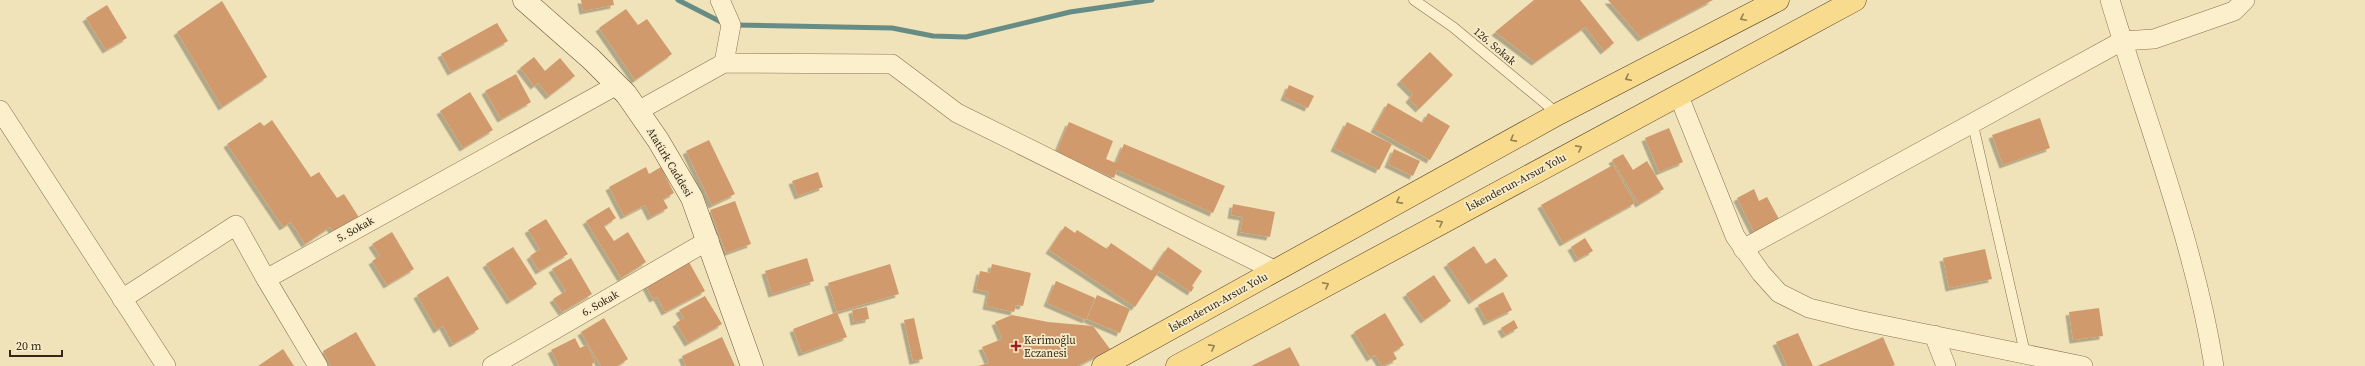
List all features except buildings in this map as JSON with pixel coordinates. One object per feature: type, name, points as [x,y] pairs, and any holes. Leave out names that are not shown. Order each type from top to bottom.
[{"type":"main road","name":"İskenderun-Arsuz Yolu","points":[[1103,366],[1558,114],[1778,0]]},
{"type":"main road","name":"İskenderun-Arsuz Yolu","points":[[1178,366],[1678,94],[1855,0]]},
{"type":"street","name":"Atatürk Caddesi","points":[[524,0],[591,59],[617,85],[658,140],[692,198],[709,240],[752,366]]},
{"type":"street","points":[[720,0],[731,25],[724,63]]},
{"type":"street","points":[[2110,0],[2178,217],[2202,305],[2214,366]]},
{"type":"street","points":[[1743,249],[1973,125],[2122,41],[2154,39],[2234,11],[2245,0]]},
{"type":"street","points":[[638,112],[724,63],[892,64],[957,113],[1274,270]]},
{"type":"street","name":"5. Sokak","points":[[266,279],[617,85]]},
{"type":"street","points":[[1678,94],[1735,236],[1743,249],[1779,294],[1809,308],[2083,366]]},
{"type":"street","points":[[0,110],[166,366]]},
{"type":"street","points":[[122,299],[236,225],[266,279],[318,366]]},
{"type":"street","name":"6. Sokak","points":[[492,366],[709,240]]},
{"type":"street","points":[[1934,335],[1946,366]]},
{"type":"lane","name":"126. Sokak","points":[[1414,0],[1453,27],[1558,114]]},
{"type":"lane","points":[[1973,125],[2025,353]]},
{"type":"waterway","points":[[678,0],[725,24]]},
{"type":"waterway","points":[[735,25],[892,28],[933,36],[966,37],[1070,12],[1152,0]]},
{"type":"place","name":"Kerimoğlu Eczanesi","points":[[1016,346]]}]
